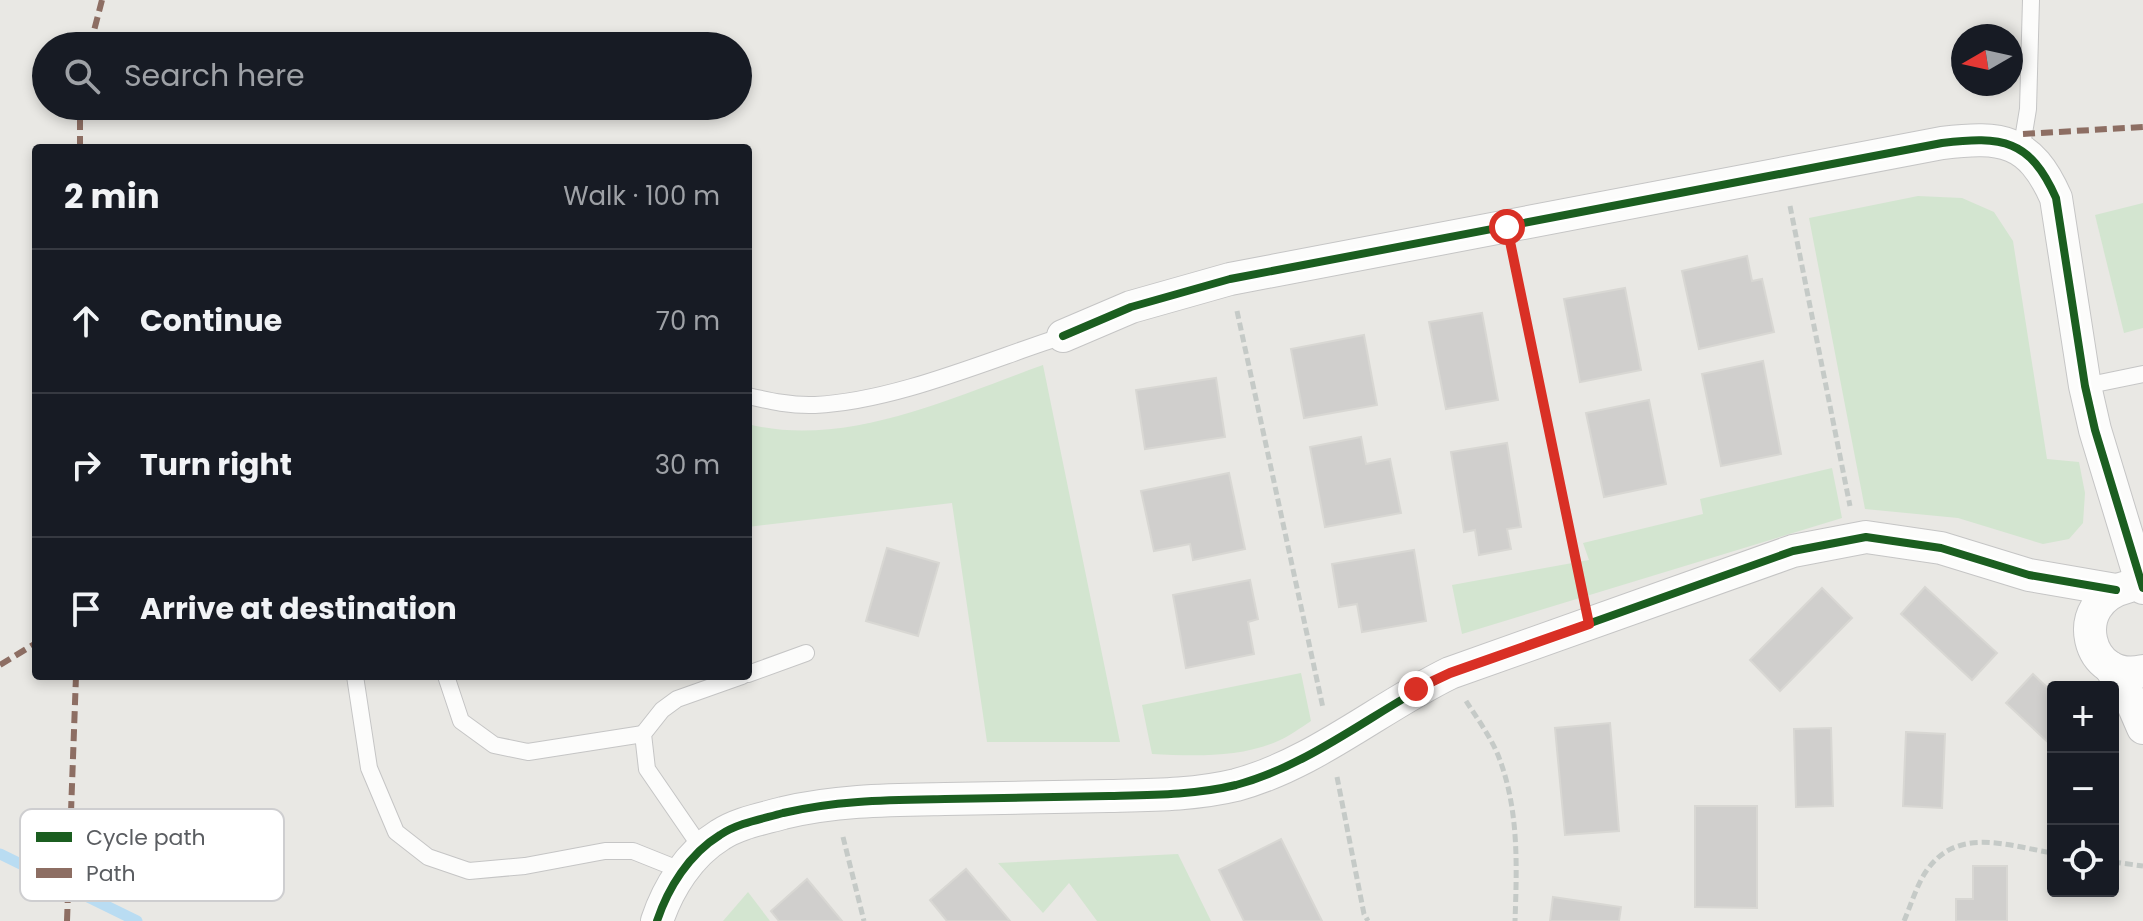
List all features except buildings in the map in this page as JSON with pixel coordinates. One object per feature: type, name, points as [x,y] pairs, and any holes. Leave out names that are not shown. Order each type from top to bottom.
[{"type":"street","points":[[1063,336],[1131,307],[1230,279],[1942,143],[1984,138],[2007,142],[2046,174],[2056,198],[2085,386],[2134,589]]},
{"type":"street","points":[[657,921],[664,898],[692,860],[720,834],[757,820],[806,807],[858,800],[1143,795],[1234,785],[1279,771],[1416,689],[1450,673],[1793,551],[1857,538],[1893,539],[1941,548],[2029,575],[2134,589]]},
{"type":"street","points":[[2029,575],[2059,595],[2074,613],[2130,698],[2143,728]]},
{"type":"street","points":[[2134,589],[2104,597],[2096,607],[2089,632],[2102,656],[2124,672],[2143,671]]},
{"type":"lane","points":[[2021,151],[2028,109],[2031,0]]},
{"type":"lane","points":[[752,397],[777,403],[813,405],[850,401],[904,388],[1063,336]]},
{"type":"lane","points":[[2085,386],[2143,374]]},
{"type":"lane","points":[[752,673],[806,653]]},
{"type":"lane","points":[[356,680],[369,768],[396,832],[428,857],[469,871],[525,866],[605,851],[633,851],[692,860]]},
{"type":"lane","points":[[447,680],[461,721],[494,745],[528,752],[643,734],[662,710],[677,699],[731,680]]},
{"type":"lane","points":[[643,734],[647,769],[692,860]]},
{"type":"path","points":[[1783,175],[1857,538]]},
{"type":"path","points":[[1507,227],[1589,624]]},
{"type":"path","points":[[1230,279],[1364,914],[1368,921]]},
{"type":"path","points":[[1450,673],[1497,753],[1512,797],[1517,861],[1515,921]]},
{"type":"path","points":[[834,803],[864,921]]},
{"type":"path","points":[[1904,921],[1927,870],[1950,847],[1973,841],[2047,852]]},
{"type":"path","points":[[2119,863],[2143,866]]},
{"type":"green space","points":[[1918,196],[1962,198],[1994,212],[2013,241],[2047,459],[2079,462],[2085,493],[2083,523],[2069,539],[2043,544],[1958,518],[1865,509],[1809,218]]},
{"type":"green space","points":[[2143,203],[2143,328],[2124,333],[2095,215]]},
{"type":"green space","points":[[1043,365],[1120,742],[987,742],[952,503],[752,527],[752,425],[785,430],[822,430],[860,425],[935,404]]},
{"type":"green space","points":[[1832,468],[1842,518],[1462,634],[1452,585],[1589,560],[1583,543],[1703,514],[1700,499]]},
{"type":"green space","points":[[1301,673],[1311,721],[1287,737],[1263,747],[1232,753],[1152,754],[1142,705]]},
{"type":"green space","points":[[1178,854],[1211,921],[1097,921],[1069,883],[1043,913],[998,863]]},
{"type":"green space","points":[[748,892],[770,921],[723,921]]},
{"type":"waterway","points":[[0,854],[20,864]]},
{"type":"waterway","points":[[96,901],[137,921]]},
{"type":"marked path","points":[[94,32],[102,0]]},
{"type":"marked path","points":[[80,120],[80,144]]},
{"type":"marked path","points":[[2023,134],[2143,127]]},
{"type":"marked path","points":[[0,665],[32,645]]},
{"type":"marked path","points":[[71,809],[76,680]]},
{"type":"marked path","points":[[67,921],[68,901]]},
{"type":"cycle path","points":[[1063,336],[1131,307],[1230,279],[1942,143],[1998,142],[2012,146],[2036,164],[2056,198],[2085,386],[2095,430],[2143,588]]},
{"type":"cycle path","points":[[657,921],[667,896],[689,862],[709,843],[742,824],[823,805],[904,800],[1157,795],[1236,785],[1265,776],[1319,750],[1450,673],[1793,551],[1866,537],[1941,548],[2029,575],[2116,590]]},
{"type":"route","points":[[1416,689],[1450,673],[1589,624],[1507,227]]}]
